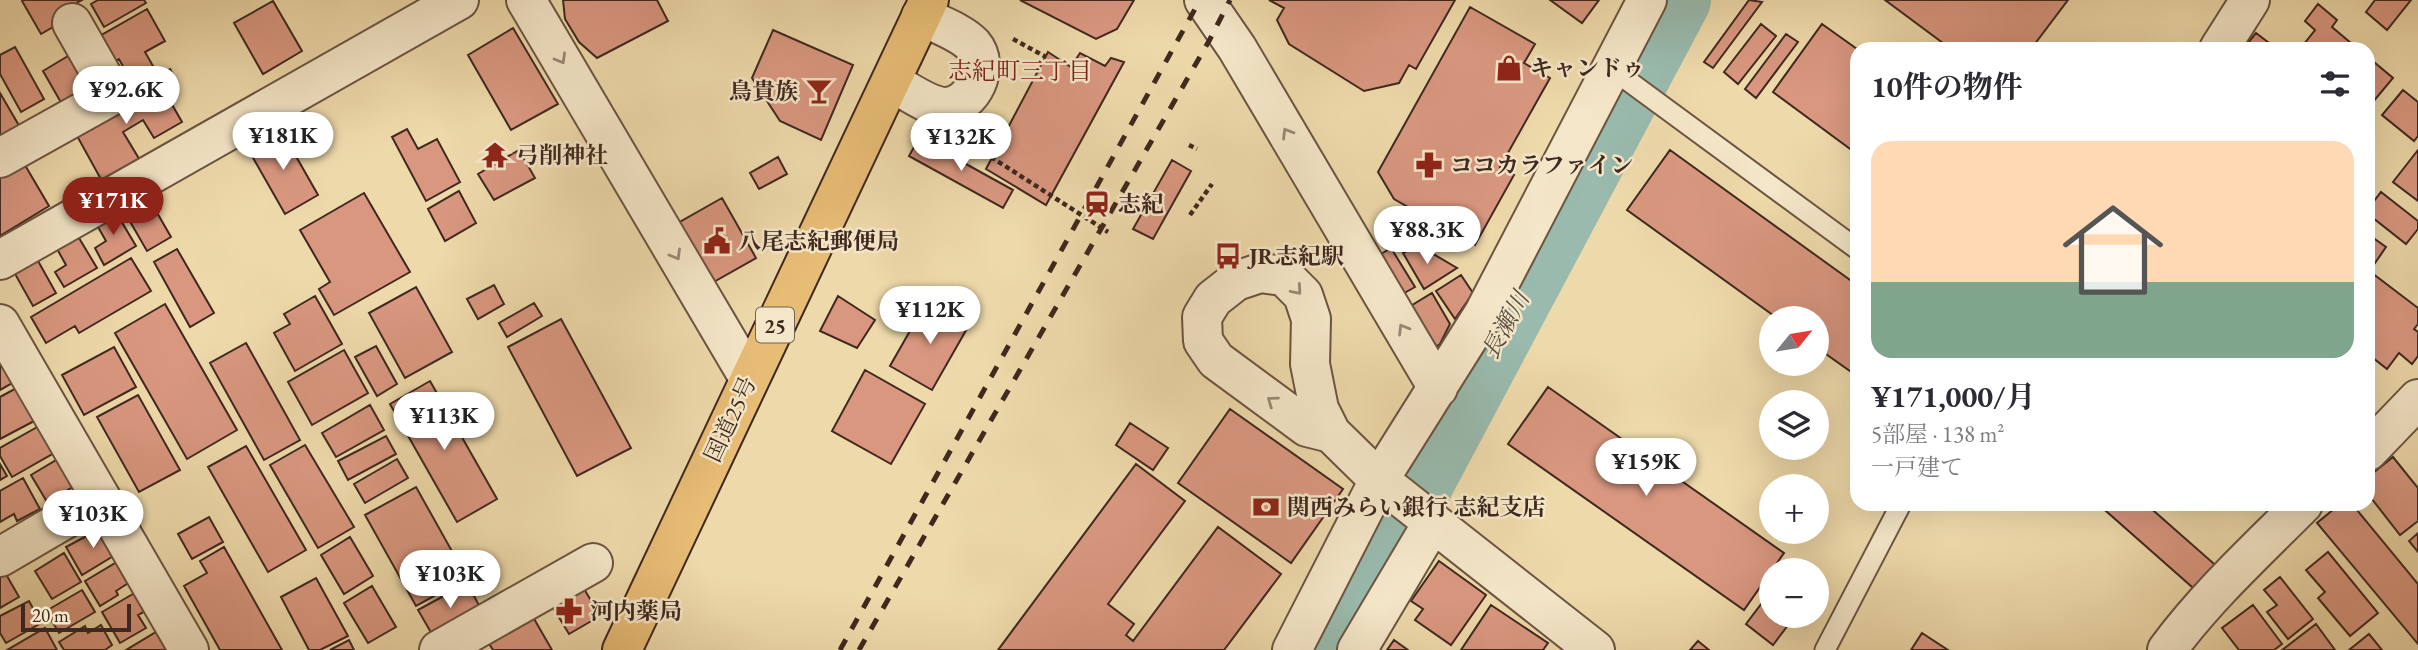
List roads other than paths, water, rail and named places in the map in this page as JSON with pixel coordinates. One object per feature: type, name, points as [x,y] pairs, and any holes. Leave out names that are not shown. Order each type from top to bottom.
[{"type":"highway","name":"国道25号","points":[[622,650],[925,8]]},
{"type":"street","points":[[0,260],[458,0]]},
{"type":"street","points":[[526,0],[749,378]]},
{"type":"street","points":[[1204,0],[1237,48],[1438,388]]},
{"type":"street","points":[[1292,650],[1379,480],[1484,313],[1647,0]]},
{"type":"street","points":[[2223,42],[2250,0]]},
{"type":"street","points":[[891,82],[935,105],[947,107],[968,96],[981,73],[982,62],[970,42],[925,8]]},
{"type":"street","points":[[0,158],[113,95],[72,23]]},
{"type":"street","points":[[0,324],[189,650]]},
{"type":"street","points":[[2375,444],[2418,400]]},
{"type":"street","points":[[1331,433],[1379,480],[1433,522],[1575,644]]},
{"type":"street","points":[[0,557],[101,498]]},
{"type":"street","points":[[2186,642],[2228,579],[2296,511]]},
{"type":"street","points":[[1357,650],[1433,522]]},
{"type":"street","points":[[439,650],[593,563]]},
{"type":"lane","points":[[1612,69],[1850,243]]},
{"type":"lane","points":[[1825,650],[1897,511]]},
{"type":"waterway","name":"長瀬川","points":[[1332,650],[1678,0]]},
{"type":"railway","points":[[840,650],[1200,0]]},
{"type":"railway","points":[[859,650],[1230,0]]},
{"type":"place","name":"キャンドゥ","points":[[1509,68]]},
{"type":"place","name":"鳥貴族","points":[[819,91]]},
{"type":"place","name":"弓削神社","points":[[495,155]]},
{"type":"place","name":"ココカラファイン","points":[[1429,165]]},
{"type":"place","name":"志紀","points":[[1097,204]]},
{"type":"place","name":"八尾志紀郵便局","points":[[717,241]]},
{"type":"place","name":"JR志紀駅","points":[[1228,256]]},
{"type":"place","name":"関西みらい銀行 志紀支店","points":[[1266,507]]},
{"type":"place","name":"河内薬局","points":[[569,611]]},
{"type":"district","name":"志紀町三丁目","points":[[1020,70]]}]
